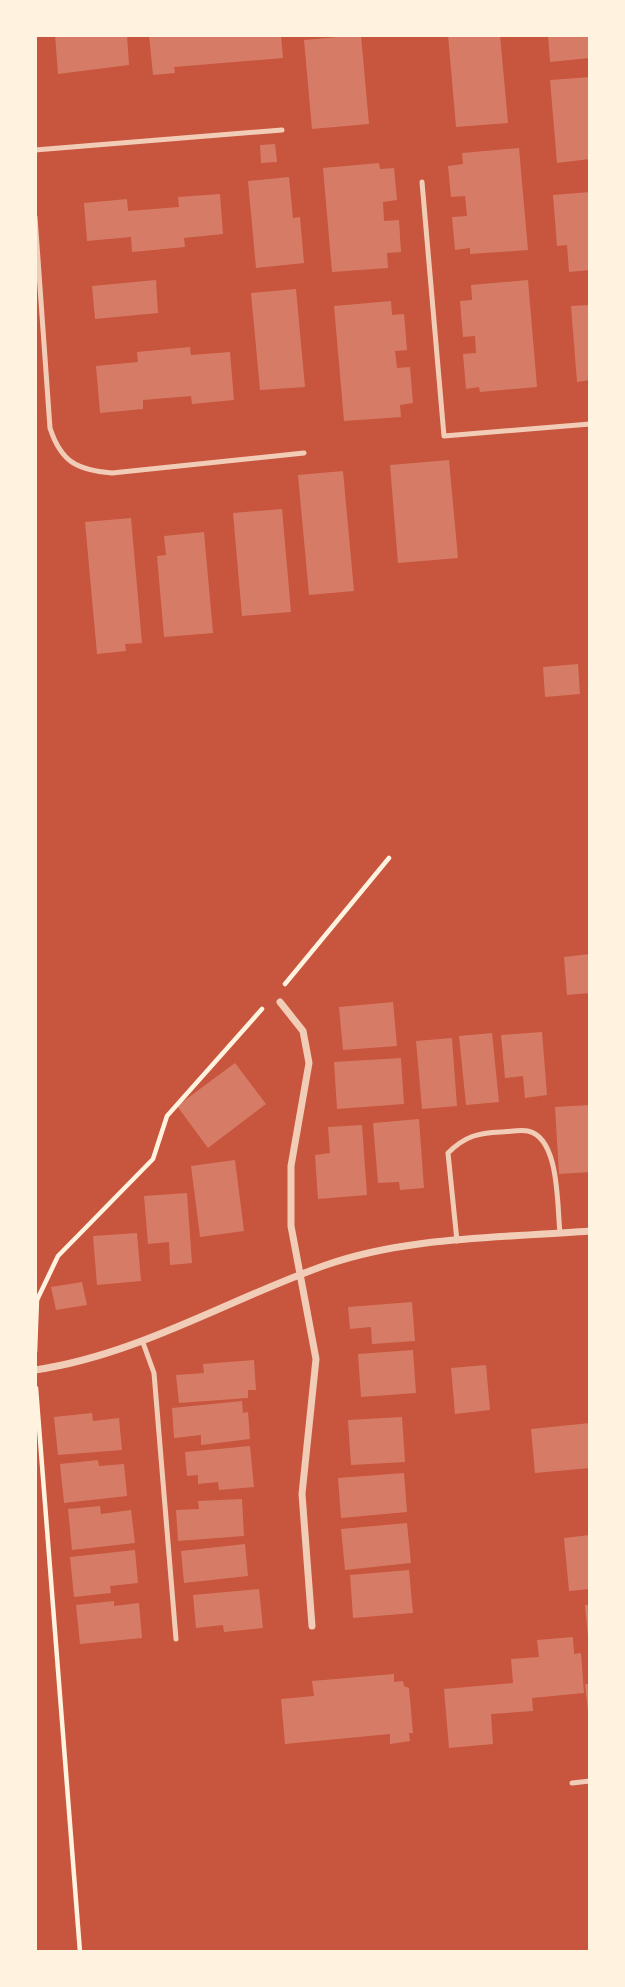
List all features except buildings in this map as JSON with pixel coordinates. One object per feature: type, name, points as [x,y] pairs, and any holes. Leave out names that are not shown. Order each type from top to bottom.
[{"type":"street","points":[[280,1002],[303,1031],[309,1063],[291,1166],[291,1226],[316,1359],[302,1494],[312,1626]]},
{"type":"street","points":[[35,1370],[113,1352],[325,1265],[396,1247],[590,1231]]},
{"type":"lane","points":[[35,150],[282,130]]},
{"type":"lane","points":[[422,183],[444,436],[590,424]]},
{"type":"lane","points":[[35,217],[50,428],[57,449],[84,470],[111,473],[304,453]]},
{"type":"lane","points":[[457,1241],[449,1153],[462,1139],[481,1133],[529,1131],[544,1140],[552,1155],[560,1233]]},
{"type":"lane","points":[[142,1340],[154,1373],[176,1640]]},
{"type":"lane","points":[[572,1783],[590,1781]]},
{"type":"path","points":[[281,988],[389,858]]},
{"type":"path","points":[[35,1357],[37,1300],[58,1256],[153,1159],[167,1116],[265,1006]]},
{"type":"path","points":[[35,1377],[80,1952]]}]
